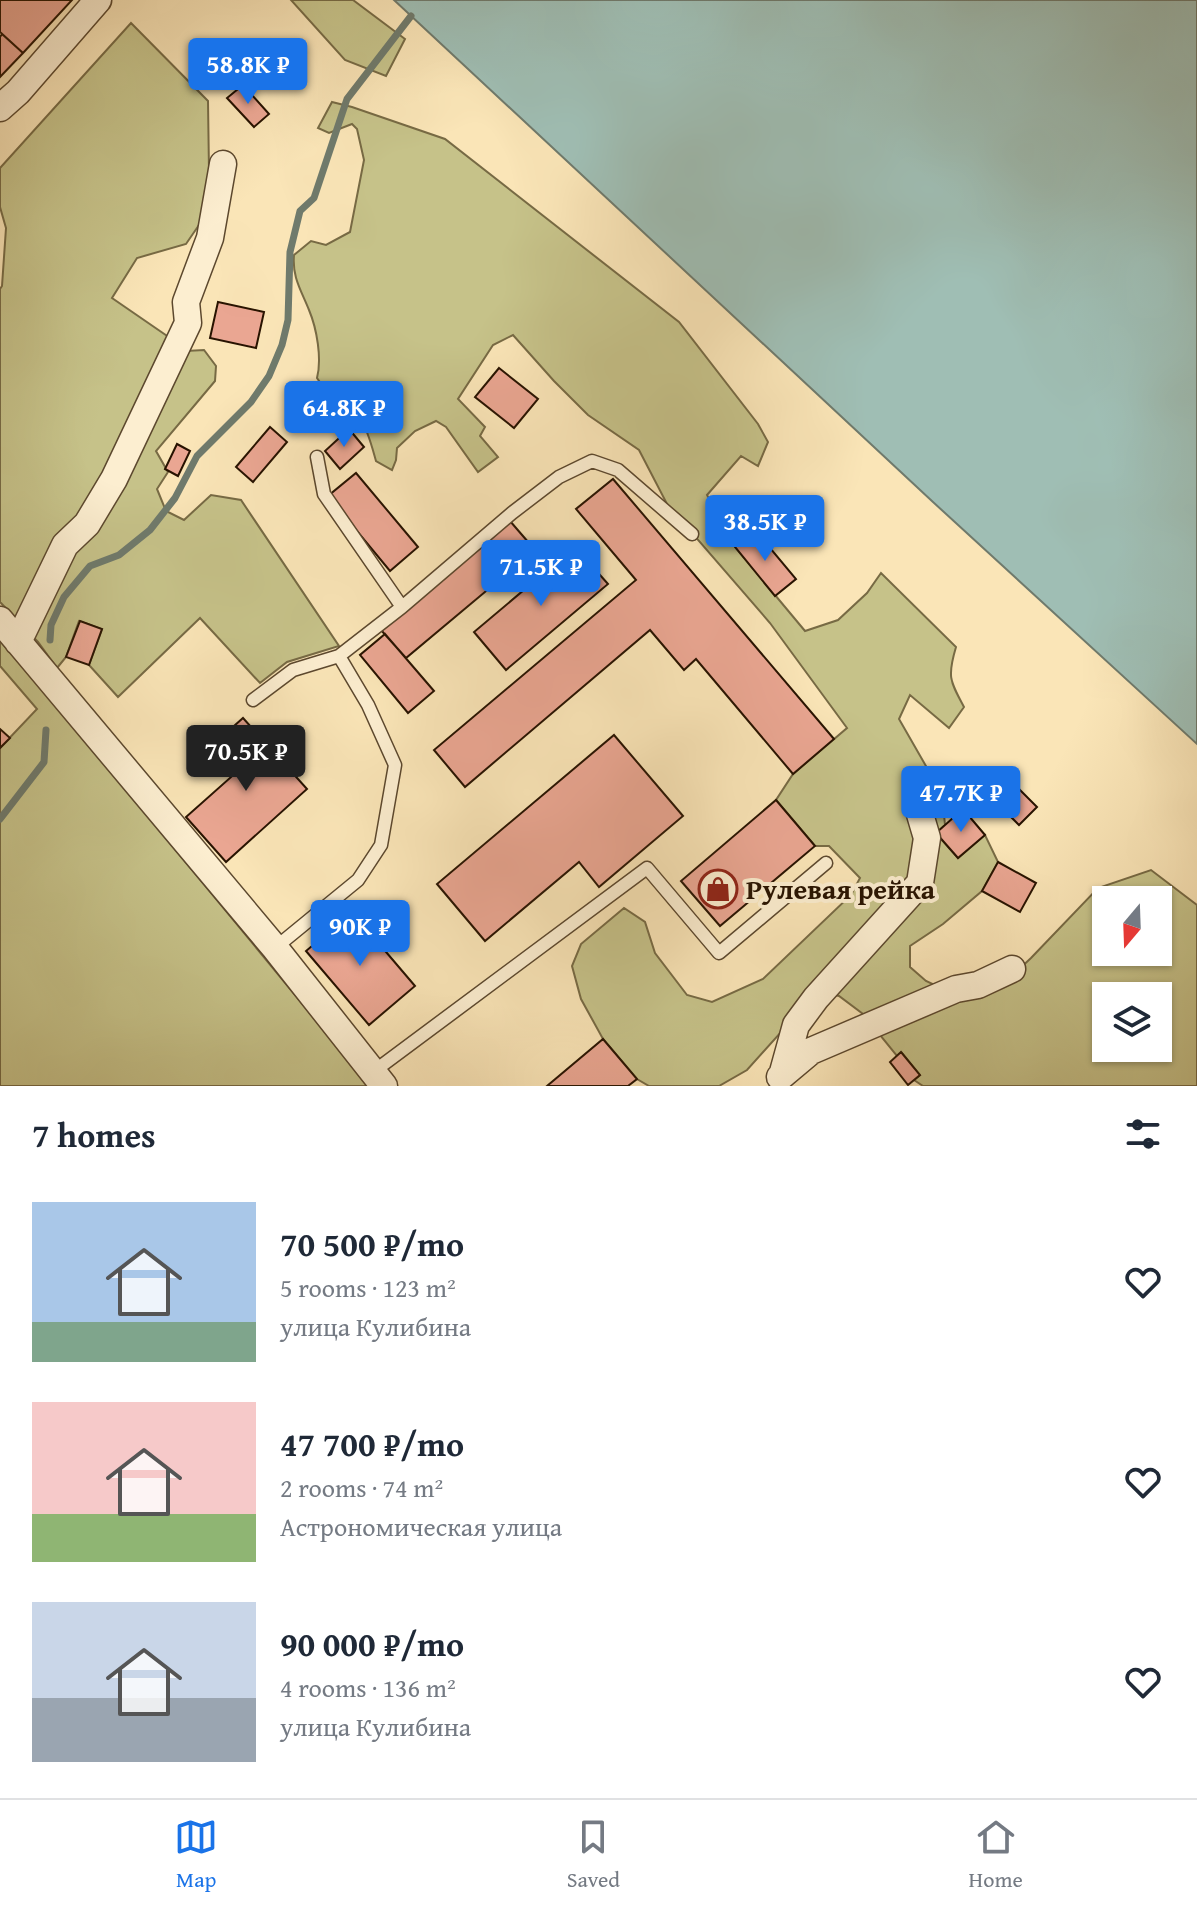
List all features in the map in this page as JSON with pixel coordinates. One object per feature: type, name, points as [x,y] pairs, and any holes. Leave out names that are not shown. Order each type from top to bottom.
[{"type":"street","points":[[3,101],[98,0]]},
{"type":"street","points":[[18,642],[65,545],[87,524],[114,479],[188,323],[186,302],[210,238],[223,164]]},
{"type":"street","points":[[0,620],[275,948],[379,1079]]},
{"type":"street","points":[[778,1079],[796,1025],[816,998],[920,883],[927,838],[917,804]]},
{"type":"street","points":[[778,1079],[811,1051],[956,989],[978,985],[1012,969]]},
{"type":"lane","points":[[317,457],[324,494],[402,607]]},
{"type":"lane","points":[[253,700],[293,670],[339,656],[512,513],[559,477],[592,461],[618,470],[692,534]]},
{"type":"lane","points":[[275,948],[358,880],[381,845],[395,765],[368,705],[339,656]]},
{"type":"lane","points":[[379,1079],[647,868],[719,953],[826,863]]},
{"type":"shaded area","points":[[291,0],[353,0],[405,39],[386,76],[345,60]]},
{"type":"shaded area","points":[[131,23],[208,101],[209,172],[214,203],[186,244],[137,258],[112,298],[186,351],[204,350],[216,366],[215,381],[156,451],[168,472],[157,489],[166,511],[184,520],[211,495],[241,500],[339,646],[287,662],[260,683],[200,618],[118,697],[89,665],[102,629],[79,621],[66,657],[57,668],[38,642],[0,602],[0,289],[6,228],[0,207],[0,168]]},
{"type":"shaded area","points":[[332,102],[445,139],[679,322],[758,424],[768,442],[758,466],[741,456],[707,495],[735,547],[805,631],[838,620],[867,593],[881,573],[956,647],[951,678],[964,707],[949,728],[910,695],[899,719],[942,794],[945,825],[936,833],[958,858],[985,835],[998,862],[982,891],[943,924],[910,946],[910,967],[926,981],[960,997],[998,989],[1092,894],[1092,966],[1172,966],[1172,886],[1104,886],[1151,870],[1197,905],[1197,1086],[923,1086],[914,1080],[920,1075],[902,1053],[897,1056],[863,1014],[839,996],[818,991],[747,1070],[719,1086],[649,1086],[637,1079],[603,1039],[581,999],[572,966],[581,944],[624,908],[645,922],[655,953],[687,995],[712,1002],[763,979],[851,895],[860,878],[829,846],[815,846],[776,800],[793,774],[847,728],[770,623],[667,504],[639,450],[588,415],[513,335],[493,345],[458,399],[485,427],[480,436],[498,457],[478,472],[446,427],[436,421],[415,431],[397,448],[392,470],[376,461],[360,418],[317,378],[319,353],[316,335],[294,270],[294,255],[311,241],[326,245],[350,232],[364,160],[357,129],[352,124],[329,133],[318,128]]},
{"type":"shaded area","points":[[0,641],[370,1086],[0,1086],[0,748],[37,709],[0,666]]},
{"type":"water","points":[[394,0],[1197,0],[1197,744],[933,502]]},
{"type":"building","points":[[0,0],[72,0],[23,53],[0,32]]},
{"type":"building","points":[[2,34],[23,53],[0,77],[0,37]]},
{"type":"building","points":[[243,85],[269,114],[254,127],[227,98]]},
{"type":"building","points":[[218,302],[264,312],[256,348],[210,338]]},
{"type":"building","points":[[499,368],[538,399],[514,428],[475,397]]},
{"type":"building","points":[[270,427],[287,442],[253,482],[236,467]]},
{"type":"building","points":[[349,429],[364,447],[340,469],[325,451]]},
{"type":"building","points":[[177,444],[190,451],[178,476],[165,469]]},
{"type":"building","points":[[356,473],[418,547],[390,571],[328,496]]},
{"type":"building","points":[[613,479],[834,739],[793,774],[696,659],[684,670],[650,630],[465,787],[434,750],[636,580],[576,509]]},
{"type":"building","points":[[510,521],[535,550],[406,658],[381,630]]},
{"type":"building","points":[[755,530],[796,579],[775,596],[735,547]]},
{"type":"building","points":[[575,547],[608,584],[506,670],[474,632]]},
{"type":"building","points":[[80,621],[102,629],[89,665],[66,657]]},
{"type":"building","points":[[385,634],[434,691],[408,713],[360,655]]},
{"type":"building","points":[[243,718],[307,789],[226,862],[186,817],[239,770],[215,743]]},
{"type":"building","points":[[0,729],[10,738],[0,748]]},
{"type":"building","points":[[614,735],[683,816],[599,887],[579,862],[485,941],[437,884]]},
{"type":"building","points":[[1019,789],[1037,807],[1019,825],[1001,807]]},
{"type":"building","points":[[776,800],[815,846],[720,926],[681,881]]},
{"type":"building","points":[[963,809],[985,835],[958,858],[936,833]]},
{"type":"building","points":[[998,862],[1036,883],[1020,912],[982,891]]},
{"type":"building","points":[[352,912],[415,986],[369,1025],[306,951]]},
{"type":"building","points":[[603,1039],[637,1079],[628,1086],[547,1086]]},
{"type":"building","points":[[901,1052],[920,1075],[908,1085],[890,1062]]},
{"type":"waterway","points":[[50,640],[51,625],[64,597],[90,566],[119,555],[150,530],[175,498],[197,456],[251,402],[269,376],[288,320],[290,252],[300,211],[314,198],[347,99],[411,16]]},
{"type":"waterway","points":[[0,819],[44,762],[46,730]]},
{"type":"place","name":"Рулевая рейка","points":[[718,889]]}]
